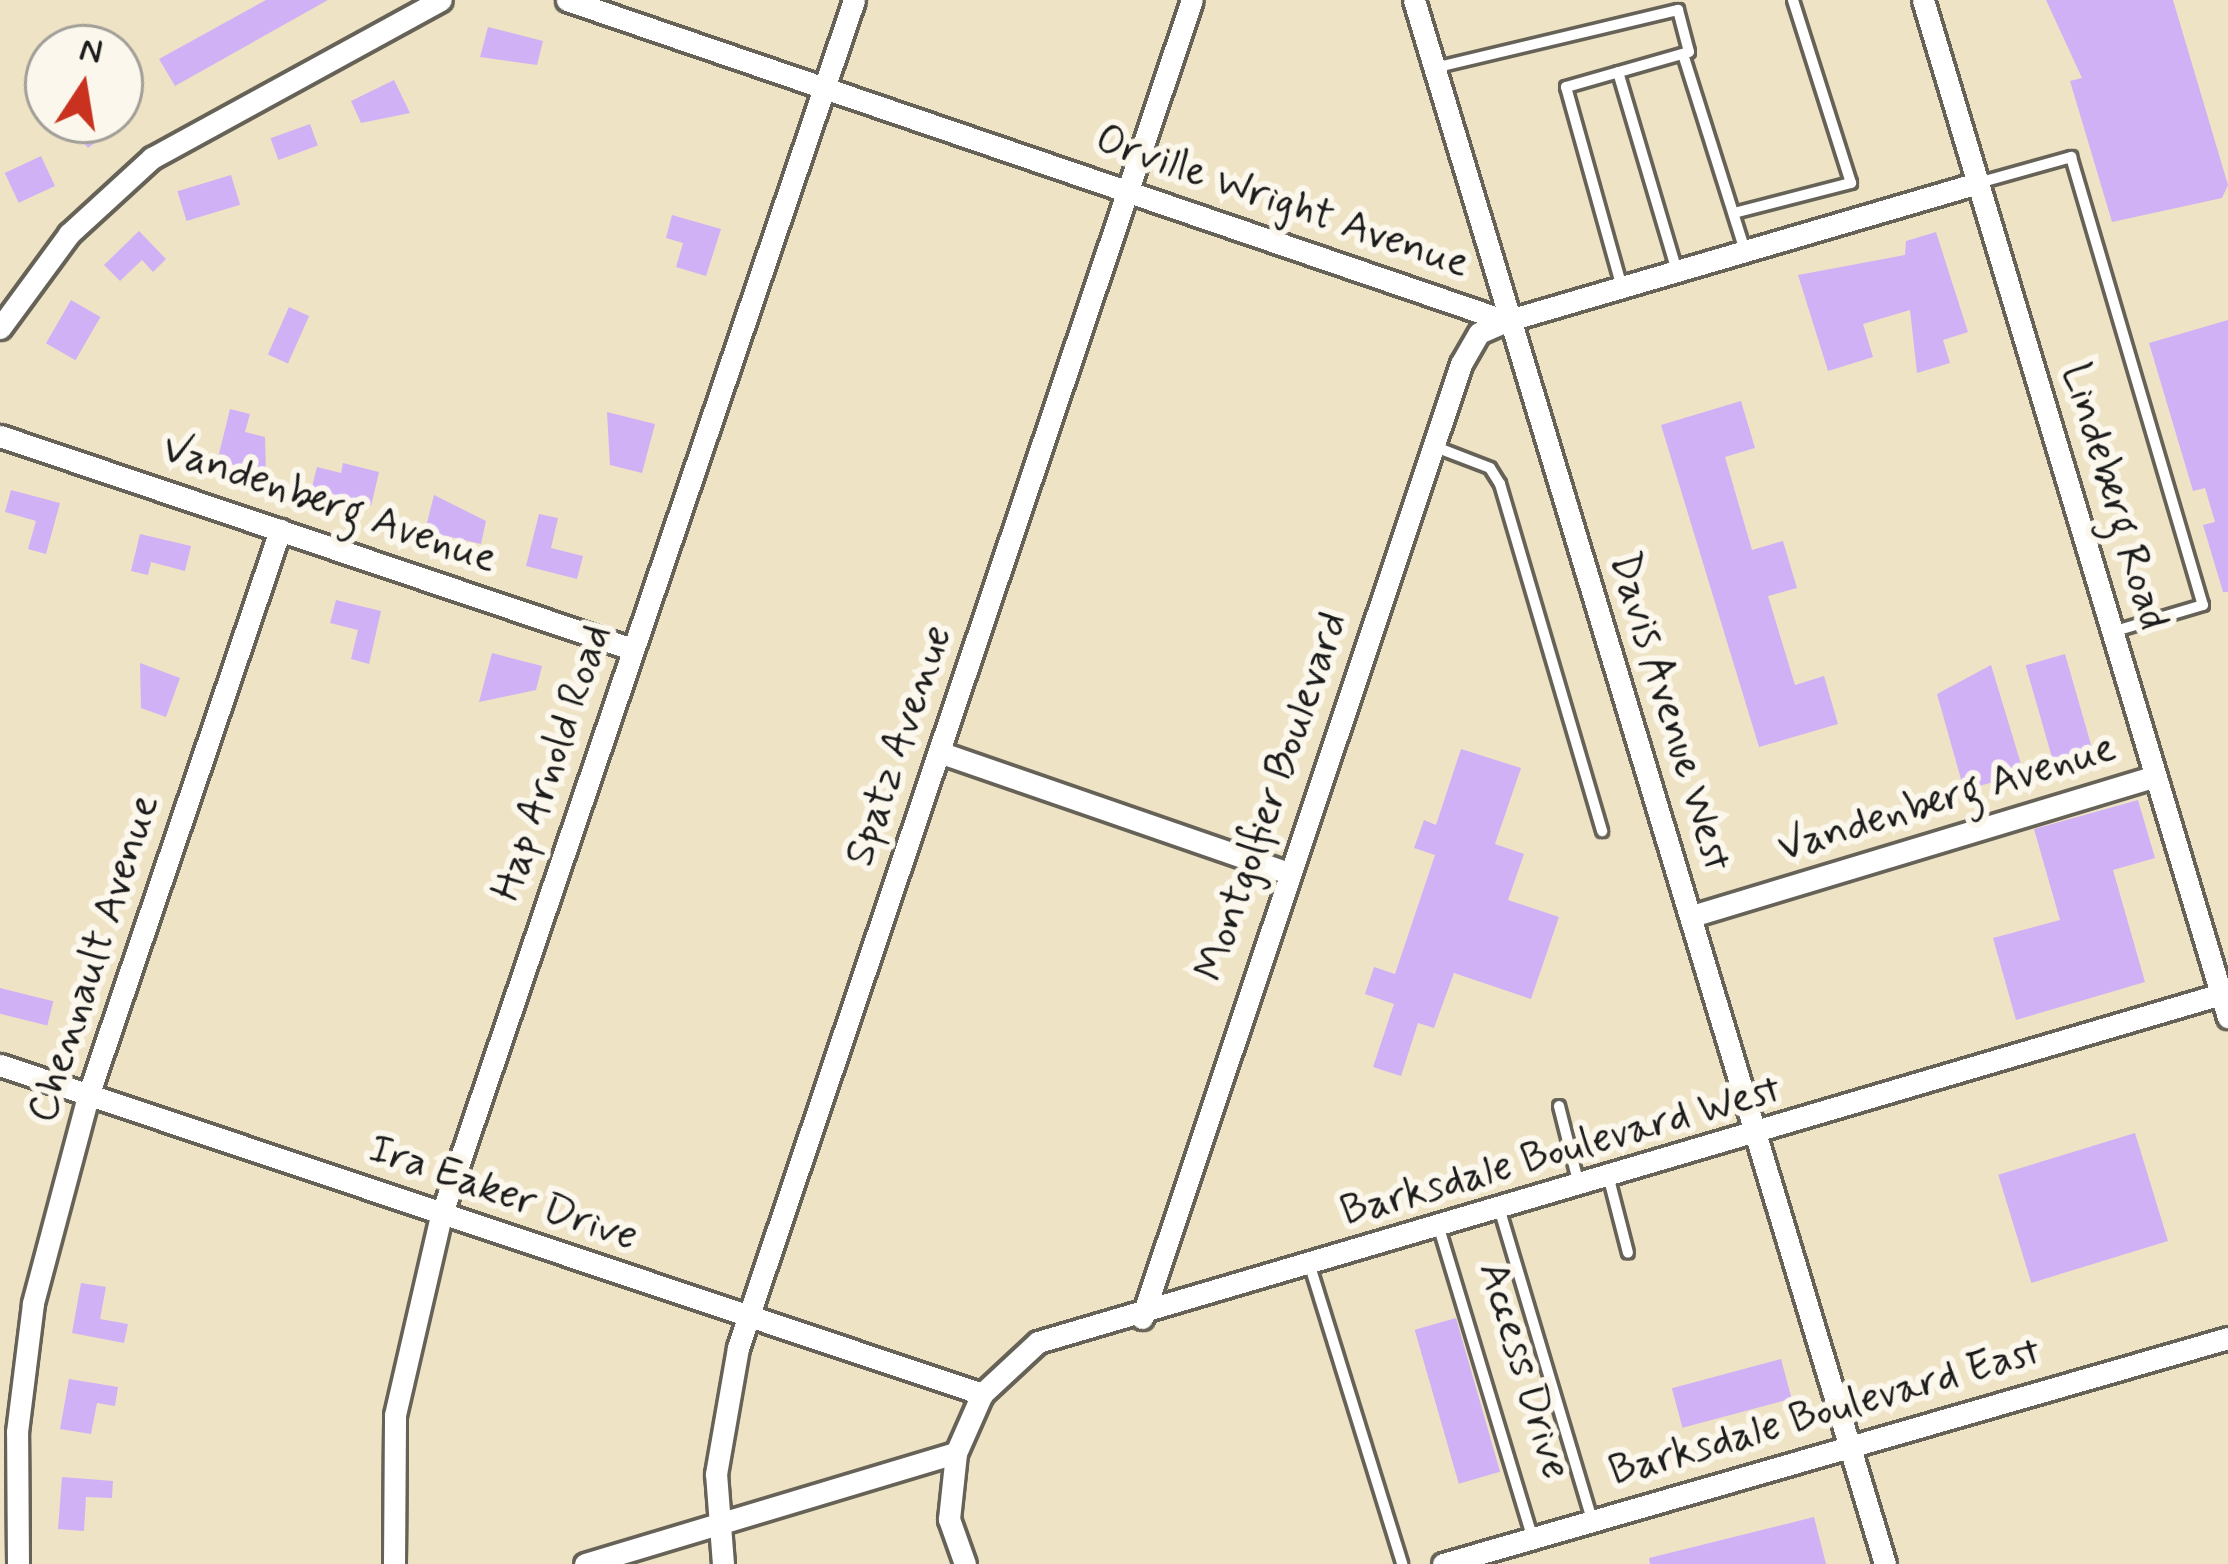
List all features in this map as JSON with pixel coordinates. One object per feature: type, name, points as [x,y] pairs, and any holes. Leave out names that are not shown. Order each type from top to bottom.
[{"type":"street","points":[[0,328],[69,234],[152,158],[441,0]]},
{"type":"street","name":"Orville Wright Avenue","points":[[567,0],[1506,321],[1978,183]]},
{"type":"street","name":"Hap Arnold Road","points":[[394,1564],[395,1414],[441,1216],[854,0]]},
{"type":"street","name":"Spatz Avenue","points":[[717,1524],[724,1407],[748,1316],[1192,0]]},
{"type":"street","name":"Davis Avenue West","points":[[1414,0],[1506,321],[1692,916],[1885,1564]]},
{"type":"street","name":"Lindeberg Road","points":[[1923,0],[2225,993],[2228,1017]]},
{"type":"street","name":"Montgolfier Boulevard","points":[[1142,1318],[1433,446],[1479,332],[1506,321]]},
{"type":"street","name":"Vandenberg Avenue","points":[[0,436],[632,649]]},
{"type":"street","name":"Chennault Avenue","points":[[19,1564],[22,1372],[88,1096],[280,530]]},
{"type":"street","points":[[939,752],[1288,873]]},
{"type":"street","name":"Vandenberg Avenue","points":[[1692,916],[2156,776]]},
{"type":"street","name":"Barksdale Boulevard West","points":[[958,1447],[982,1394],[1038,1342],[1142,1318],[2225,993]]},
{"type":"street","name":"Ira Eaker Drive","points":[[0,1066],[982,1394]]},
{"type":"street","name":"Barksdale Boulevard East","points":[[1443,1564],[2228,1339]]},
{"type":"street","points":[[585,1564],[958,1447],[950,1519],[964,1564]]},
{"type":"street","points":[[717,1524],[723,1564]]},
{"type":"lane","points":[[1733,213],[1851,183],[1793,0]]},
{"type":"lane","points":[[1434,68],[1678,10],[1683,54],[1745,251]]},
{"type":"lane","points":[[1622,287],[1566,87],[1683,54]]},
{"type":"lane","points":[[1618,72],[1677,271]]},
{"type":"lane","points":[[1978,183],[2071,157],[2203,605],[2112,632]]},
{"type":"lane","points":[[1433,446],[1490,468],[1500,484],[1602,832]]},
{"type":"lane","points":[[1558,1106],[1580,1187]]},
{"type":"lane","points":[[1609,1179],[1628,1252]]},
{"type":"lane","name":"Access Drive","points":[[1500,1211],[1592,1520]]},
{"type":"lane","name":"Access Drive","points":[[1439,1228],[1532,1538]]},
{"type":"lane","points":[[1310,1266],[1402,1564]]},
{"type":"building","points":[[266,0],[328,0],[175,86],[159,59]]},
{"type":"building","points":[[2046,0],[2173,0],[2228,185],[2222,198],[2112,222],[2070,81],[2082,78]]},
{"type":"building","points":[[488,27],[543,41],[537,65],[480,57]]},
{"type":"building","points":[[394,80],[410,113],[361,123],[351,101]]},
{"type":"building","points":[[310,124],[318,146],[278,160],[271,138]]},
{"type":"building","points":[[41,156],[55,186],[19,203],[5,173]]},
{"type":"building","points":[[231,175],[240,205],[187,221],[177,191]]},
{"type":"building","points":[[672,215],[721,229],[706,276],[676,267],[683,243],[666,238]]},
{"type":"building","points":[[139,231],[166,259],[153,272],[142,260],[120,281],[104,265]]},
{"type":"building","points":[[1936,232],[1968,332],[1943,340],[1950,363],[1917,373],[1910,310],[1863,324],[1873,357],[1828,371],[1798,275],[1905,255],[1906,241]]},
{"type":"building","points":[[71,300],[100,317],[75,360],[46,343]]},
{"type":"building","points":[[289,307],[309,316],[288,363],[268,355]]},
{"type":"building","points":[[2228,320],[2228,592],[2223,592],[2203,525],[2215,522],[2205,488],[2193,491],[2149,343]]},
{"type":"building","points":[[1741,401],[1755,448],[1725,457],[1752,550],[1783,541],[1797,588],[1768,596],[1795,685],[1824,676],[1838,724],[1759,747],[1661,425]]},
{"type":"building","points":[[230,409],[250,414],[245,432],[265,437],[266,473],[217,462]]},
{"type":"building","points":[[607,412],[655,424],[642,473],[610,465]]},
{"type":"building","points":[[343,463],[379,472],[371,506],[311,491],[317,467],[341,473]]},
{"type":"building","points":[[11,490],[60,503],[46,554],[28,549],[36,521],[5,512]]},
{"type":"building","points":[[434,495],[486,521],[481,544],[425,531]]},
{"type":"building","points":[[539,514],[558,518],[551,548],[583,556],[577,579],[526,566]]},
{"type":"building","points":[[140,534],[191,546],[185,571],[151,562],[148,575],[131,571]]},
{"type":"building","points":[[336,600],[381,611],[369,664],[351,659],[358,630],[330,623]]},
{"type":"building","points":[[492,653],[542,666],[536,690],[479,702]]},
{"type":"building","points":[[2065,654],[2094,755],[2055,766],[2026,665]]},
{"type":"building","points":[[140,663],[180,678],[166,717],[141,708]]},
{"type":"building","points":[[1991,665],[2024,774],[1964,790],[1937,694]]},
{"type":"building","points":[[1461,749],[1521,768],[1495,844],[1524,854],[1508,900],[1559,917],[1531,999],[1454,973],[1434,1028],[1418,1023],[1401,1076],[1373,1067],[1394,1004],[1365,994],[1374,967],[1395,974],[1435,855],[1414,848],[1424,820],[1436,825]]},
{"type":"building","points":[[2138,800],[2155,858],[2113,870],[2145,982],[2016,1020],[1993,938],[2060,920],[2034,829]]},
{"type":"building","points":[[0,988],[53,1001],[47,1026],[0,1014]]},
{"type":"building","points":[[2135,1133],[2168,1241],[2031,1283],[1998,1175]]},
{"type":"building","points":[[81,1283],[106,1287],[100,1319],[128,1324],[124,1343],[72,1333]]},
{"type":"building","points":[[1456,1318],[1500,1472],[1459,1484],[1415,1330]]},
{"type":"building","points":[[1781,1359],[1792,1399],[1682,1428],[1672,1388]]},
{"type":"building","points":[[69,1379],[118,1387],[115,1406],[97,1403],[91,1434],[60,1429]]},
{"type":"building","points":[[62,1477],[113,1481],[112,1498],[86,1497],[84,1531],[58,1529]]},
{"type":"building","points":[[1814,1517],[1826,1564],[1650,1564],[1649,1558]]}]
